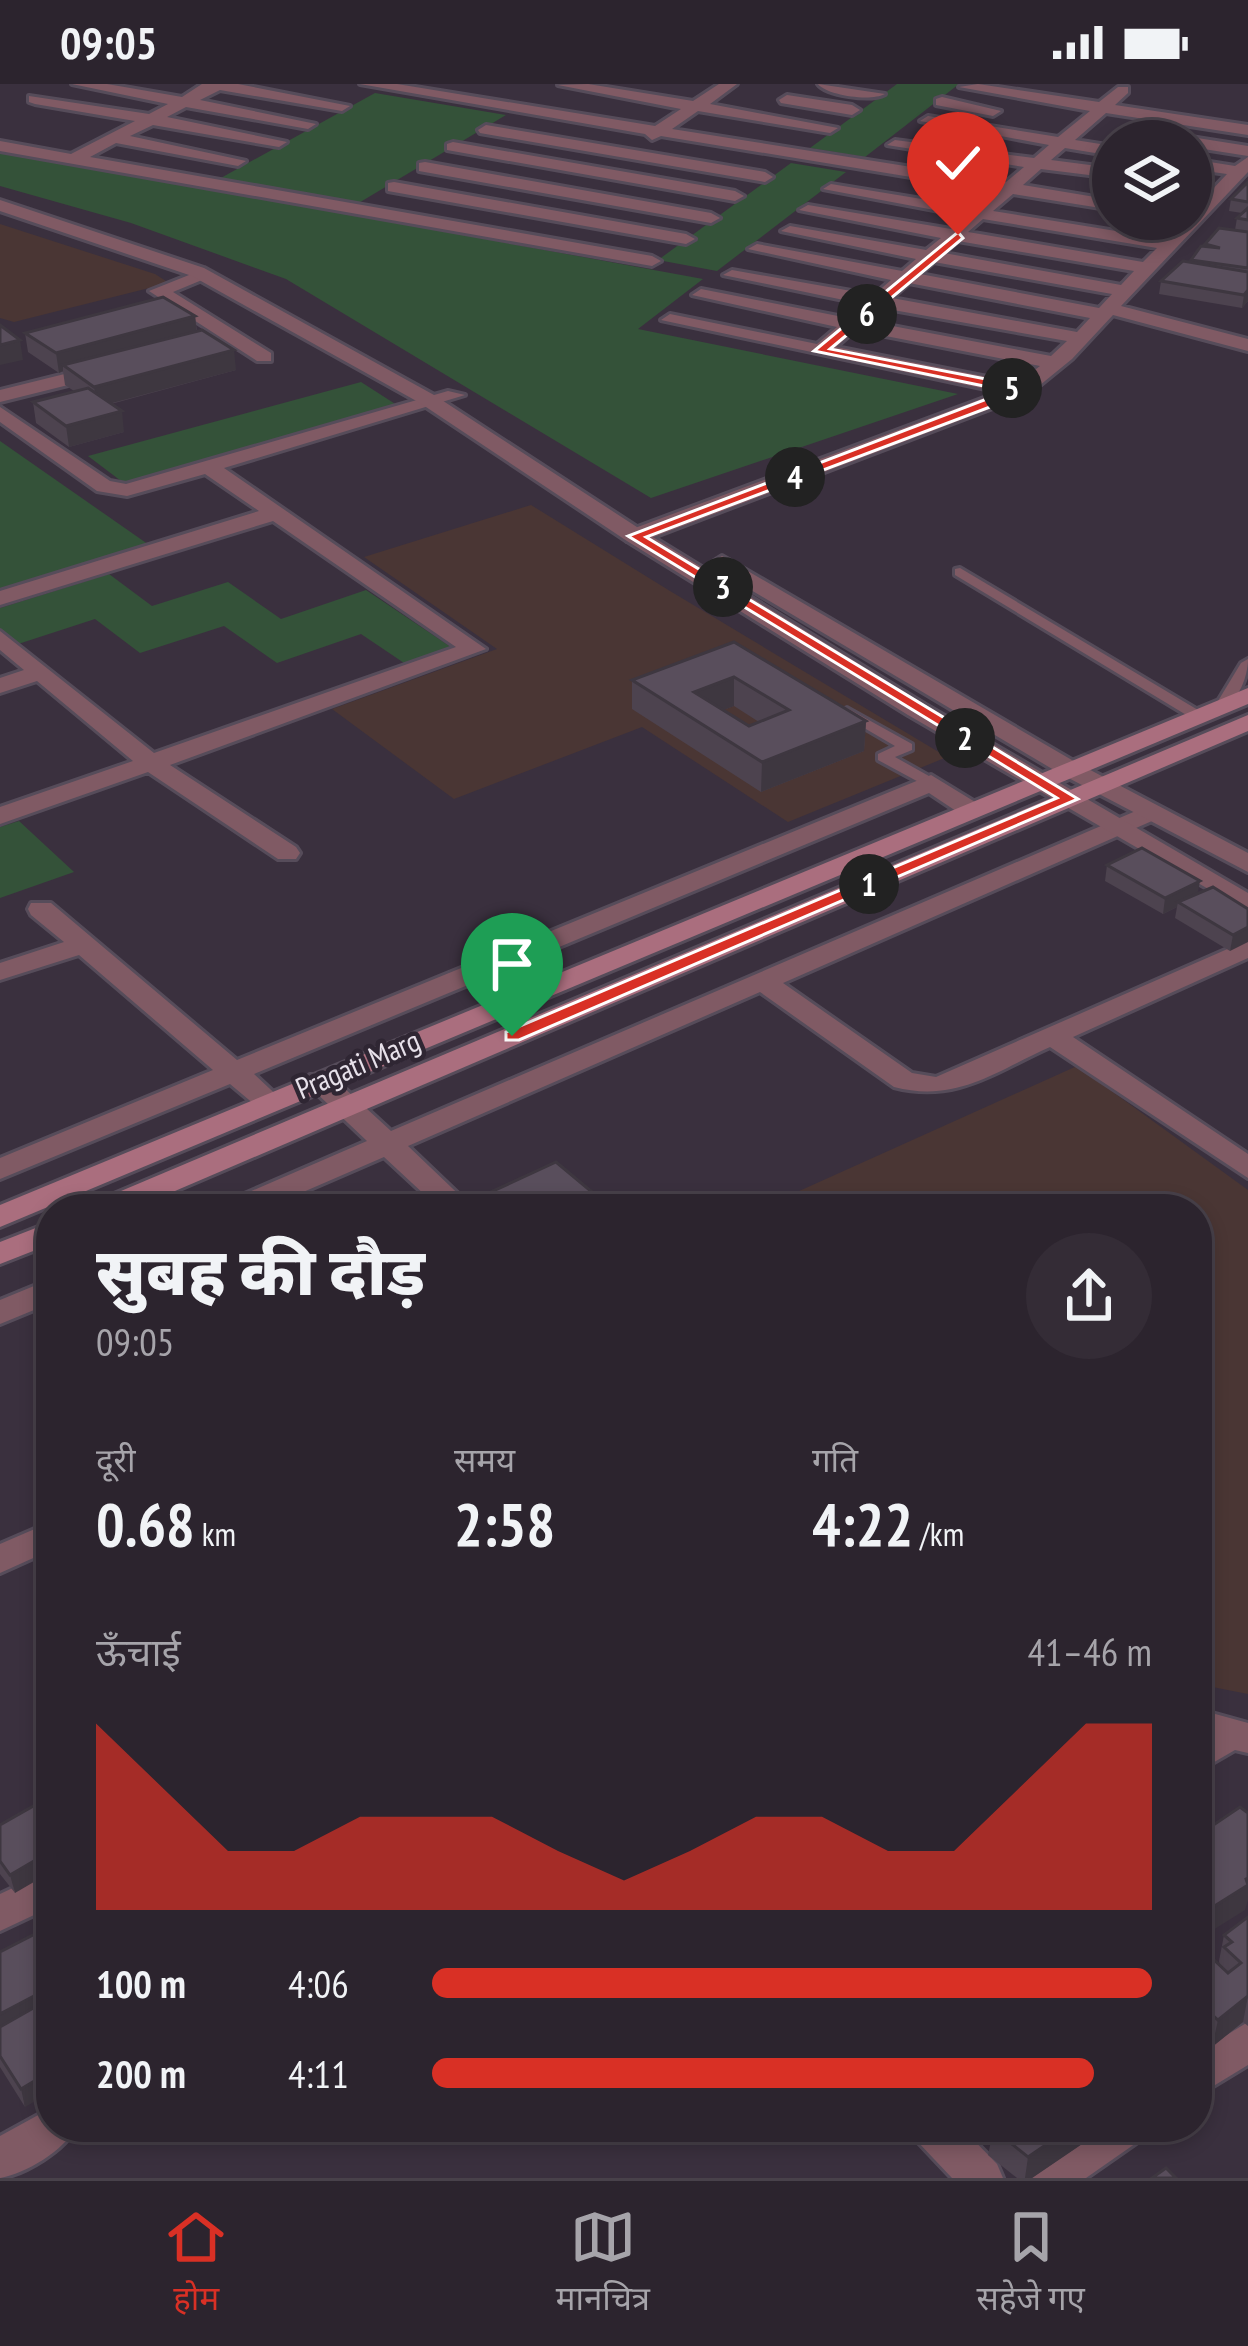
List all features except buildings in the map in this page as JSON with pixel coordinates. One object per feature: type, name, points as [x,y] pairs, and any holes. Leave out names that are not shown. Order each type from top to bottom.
[{"type":"main road","name":"Pragati Marg","points":[[54,1194],[1248,695]]},
{"type":"main road","name":"Pragati Marg","points":[[141,1194],[1248,722]]},
{"type":"main road","name":"Pragati Marg","points":[[0,1217],[36,1202]]},
{"type":"main road","points":[[0,1254],[36,1238]]},
{"type":"street","points":[[80,84],[308,124]]},
{"type":"street","points":[[75,158],[216,84],[342,106]]},
{"type":"street","points":[[368,84],[1092,202]]},
{"type":"street","points":[[686,84],[731,89]]},
{"type":"street","points":[[812,84],[877,94]]},
{"type":"street","points":[[566,86],[830,128]]},
{"type":"street","points":[[967,87],[1248,130]]},
{"type":"street","points":[[1101,87],[1144,94]]},
{"type":"street","points":[[501,234],[696,106],[731,89]]},
{"type":"street","points":[[820,351],[1014,189],[1123,90]]},
{"type":"street","points":[[765,96],[852,110]]},
{"type":"street","points":[[35,98],[279,142]]},
{"type":"street","points":[[942,103],[1012,114]]},
{"type":"street","points":[[928,121],[1092,148]]},
{"type":"street","points":[[1058,121],[1092,126]]},
{"type":"street","points":[[486,130],[765,177]]},
{"type":"street","points":[[113,138],[238,161]]},
{"type":"street","points":[[895,145],[1092,170]]},
{"type":"street","points":[[0,146],[652,261]]},
{"type":"street","points":[[453,147],[735,196]]},
{"type":"street","points":[[1212,151],[1245,162]]},
{"type":"street","points":[[1212,163],[1245,162]]},
{"type":"street","points":[[1212,201],[1245,162]]},
{"type":"street","points":[[425,167],[711,218]]},
{"type":"street","points":[[394,187],[686,239]]},
{"type":"street","points":[[831,189],[1170,245]]},
{"type":"street","points":[[1212,189],[1220,190]]},
{"type":"street","points":[[0,191],[215,264],[455,395],[659,527],[1068,769],[1248,864]]},
{"type":"street","points":[[0,205],[205,275],[427,400],[635,536],[1248,904]]},
{"type":"street","points":[[808,210],[1147,268]]},
{"type":"street","points":[[790,231],[1125,291]]},
{"type":"street","points":[[635,536],[1022,390],[1081,338],[1176,240]]},
{"type":"street","points":[[757,250],[1107,312],[1248,345]]},
{"type":"street","points":[[205,275],[158,291],[264,357]]},
{"type":"street","points":[[732,275],[1081,338]]},
{"type":"street","points":[[700,296],[1055,363]]},
{"type":"street","points":[[670,320],[1022,390]]},
{"type":"street","points":[[0,396],[128,364]]},
{"type":"street","points":[[0,413],[112,489],[142,486],[455,395]]},
{"type":"street","points":[[0,817],[475,649],[207,466]]},
{"type":"street","points":[[0,598],[275,513]]},
{"type":"street","points":[[0,638],[152,764],[287,853]]},
{"type":"street","points":[[0,686],[40,672]]},
{"type":"street","points":[[0,1169],[931,783],[971,810]]},
{"type":"street","points":[[271,1194],[1152,812]]},
{"type":"street","points":[[40,909],[270,1102]]},
{"type":"street","points":[[0,972],[83,945]]},
{"type":"street","points":[[761,980],[883,1069],[922,1086],[954,1082],[1248,948]]},
{"type":"street","points":[[1054,1037],[1248,1168]]},
{"type":"street","points":[[320,1081],[442,1194]]},
{"type":"street","points":[[0,1312],[36,1296]]},
{"type":"street","points":[[0,1560],[36,1542]]},
{"type":"street","points":[[0,1913],[36,1895]]},
{"type":"street","points":[[1212,2067],[1248,2042]]},
{"type":"street","points":[[0,2161],[36,2138]]},
{"type":"street","points":[[946,2142],[981,2178]]},
{"type":"street","points":[[1049,2178],[1102,2142]]},
{"type":"lane","points":[[960,572],[1210,711],[1248,662]]},
{"type":"lane","points":[[824,699],[908,747],[883,757],[931,783]]},
{"type":"shaded area","points":[[0,224],[155,274],[169,283],[14,322],[0,318]]},
{"type":"shaded area","points":[[531,505],[947,757],[788,822],[642,727],[454,799],[332,709],[497,649],[364,557]]},
{"type":"shaded area","points":[[1077,1066],[1248,1190],[1248,1694],[1212,1687],[1212,1194],[792,1194]]},
{"type":"green space","points":[[897,84],[959,84],[865,157],[810,148]]},
{"type":"green space","points":[[375,93],[506,115],[357,204],[219,179]]},
{"type":"green space","points":[[0,150],[703,279],[638,329],[958,394],[651,498],[286,279],[131,223],[0,186]]},
{"type":"green space","points":[[791,163],[846,172],[717,271],[658,260]]},
{"type":"green space","points":[[361,382],[400,407],[125,484],[88,456]]},
{"type":"green space","points":[[0,441],[152,547],[0,594]]},
{"type":"green space","points":[[109,574],[152,606],[228,582],[281,619],[366,590],[457,651],[410,667],[361,634],[277,663],[224,626],[140,653],[95,619],[12,646],[0,637],[0,608]]},
{"type":"green space","points":[[19,821],[74,872],[0,898],[0,827]]},
{"type":"route","points":[[512,1036],[1070,799],[635,536],[1022,390],[820,351],[958,235]]}]
